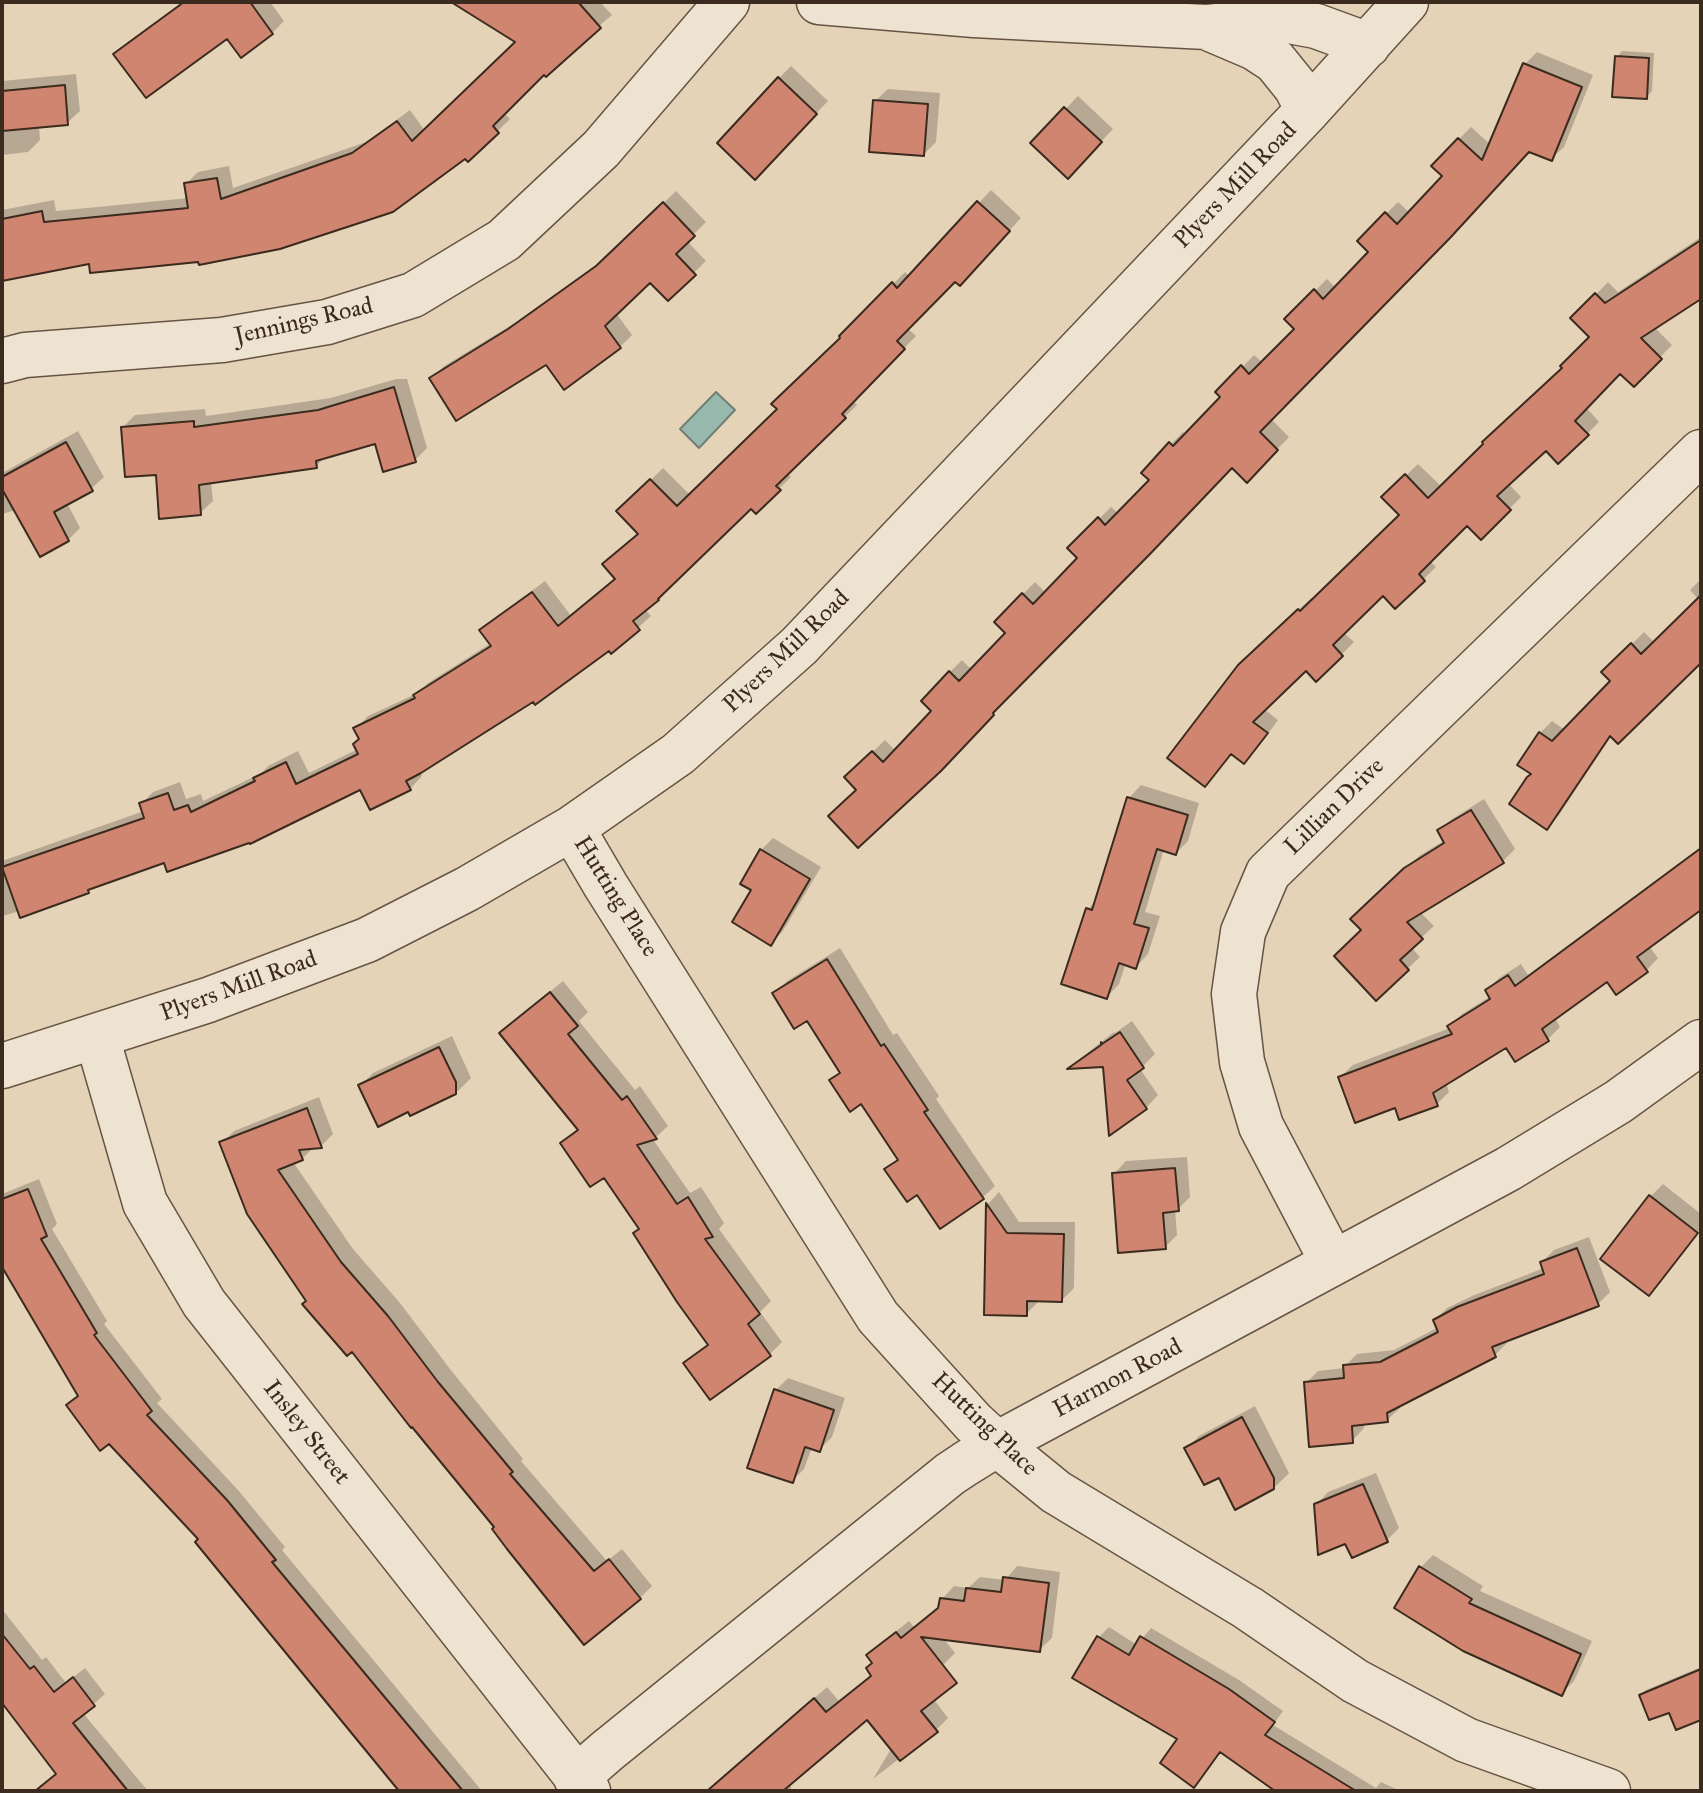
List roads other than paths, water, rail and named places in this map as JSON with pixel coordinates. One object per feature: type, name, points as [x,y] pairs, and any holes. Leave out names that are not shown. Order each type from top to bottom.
[{"type":"street","name":"Jennings Road","points":[[2,361],[25,355],[222,340],[327,322],[413,295],[504,240],[601,149],[727,2]]},
{"type":"street","points":[[819,2],[974,15],[1206,27],[1278,19],[1316,26],[1368,45]]},
{"type":"street","name":"Plyers Mill Road","points":[[2,1066],[208,1000],[367,940],[467,889],[572,828],[678,754],[799,646],[1308,110],[1406,2]]},
{"type":"street","points":[[1206,27],[1255,48],[1275,61],[1296,87],[1308,110]]},
{"type":"street","name":"Lillian Drive","points":[[1333,1263],[1261,1126],[1242,1062],[1234,994],[1243,932],[1268,873],[1701,452]]},
{"type":"street","name":"Hutting Place","points":[[572,828],[878,1317],[973,1422],[1056,1492],[1248,1608],[1355,1681],[1466,1740],[1608,1791]]},
{"type":"street","name":"Insley Street","points":[[97,1037],[145,1203],[204,1303],[582,1784]]},
{"type":"street","name":"Harmon Road","points":[[582,1784],[607,1751],[950,1474],[997,1444],[1520,1162],[1618,1102],[1701,1042]]},
{"type":"water","points":[[716,392],[735,410],[699,448],[680,429]]}]
